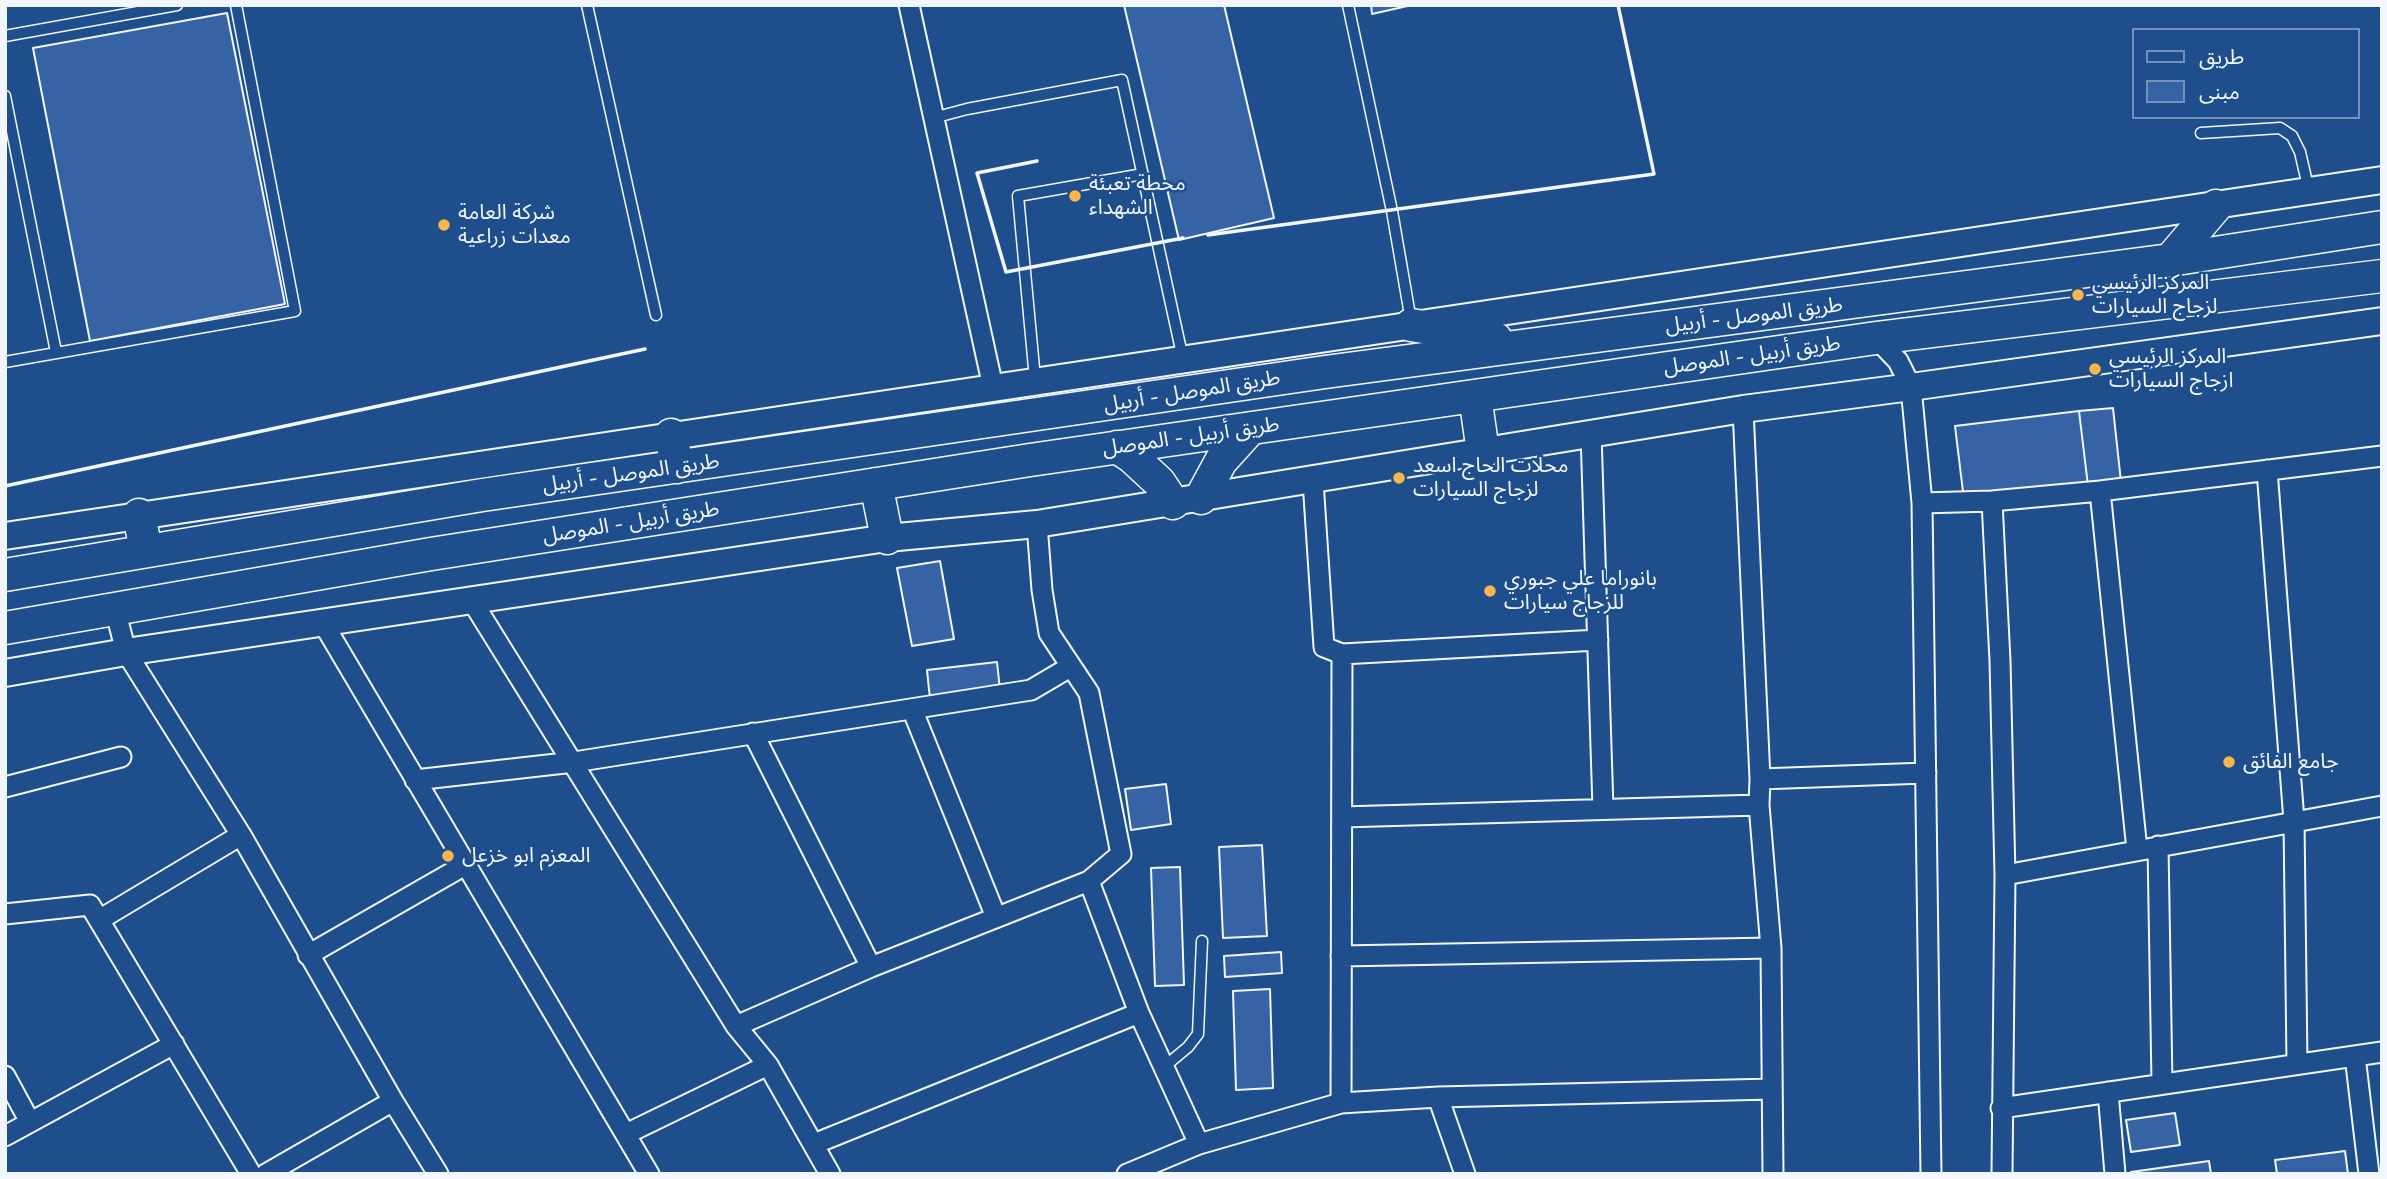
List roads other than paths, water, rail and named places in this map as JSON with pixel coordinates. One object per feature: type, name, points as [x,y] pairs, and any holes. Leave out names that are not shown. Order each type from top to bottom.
[{"type":"highway","points":[[2170,260],[2216,206]]},
{"type":"highway","name":"طريق الموصل - أربيل","points":[[5,575],[482,495],[1528,344],[2170,260],[2382,227]]},
{"type":"highway","name":"طريق أربيل - الموصل","points":[[5,628],[431,554],[1117,447],[1875,338],[2382,276]]},
{"type":"highway","points":[[1869,301],[1875,338]]},
{"type":"highway","points":[[1411,325],[1528,344]]},
{"type":"highway","points":[[1475,396],[1483,452]]},
{"type":"highway","points":[[1117,447],[1187,501],[1250,429]]},
{"type":"highway","points":[[671,435],[677,467]]},
{"type":"highway","points":[[876,484],[887,538]]},
{"type":"highway","points":[[139,515],[146,550]]},
{"type":"main road","points":[[5,536],[2382,180]]},
{"type":"main road","points":[[5,673],[126,652],[887,538],[1037,524],[1744,409],[2382,321]]},
{"type":"street","points":[[908,5],[993,387]]},
{"type":"street","points":[[1875,338],[1898,360],[1910,387],[1922,503],[1931,1174]]},
{"type":"street","points":[[1744,409],[1759,804],[1771,948],[1773,1174]]},
{"type":"street","points":[[1591,433],[1603,809]]},
{"type":"street","points":[[1922,503],[1992,501],[2100,491],[2382,456]]},
{"type":"street","points":[[2267,470],[2294,821],[2297,1064]]},
{"type":"street","points":[[1313,481],[1324,647],[1342,654],[1598,640]]},
{"type":"street","points":[[2100,491],[2137,850]]},
{"type":"street","points":[[1992,501],[2000,661],[2005,875],[2002,1174]]},
{"type":"street","points":[[736,1026],[871,967],[1089,881],[1121,854],[1088,693],[1049,633],[1042,590],[1037,524]]},
{"type":"street","points":[[472,601],[736,1026],[768,1065],[830,1174]]},
{"type":"street","points":[[115,609],[126,652],[241,835],[308,955],[438,1174]]},
{"type":"street","points":[[323,623],[649,1174]]},
{"type":"street","points":[[1341,1103],[1342,654]]},
{"type":"street","points":[[415,780],[574,762],[1031,691],[1069,667]]},
{"type":"street","points":[[912,709],[996,917]]},
{"type":"street","points":[[753,733],[871,967]]},
{"type":"street","points":[[5,787],[121,757]]},
{"type":"street","points":[[1760,779],[1926,773]]},
{"type":"street","points":[[1342,817],[1759,804]]},
{"type":"street","points":[[2005,875],[2382,806]]},
{"type":"street","points":[[99,920],[241,835]]},
{"type":"street","points":[[2158,846],[2162,1084]]},
{"type":"street","points":[[308,955],[465,865]]},
{"type":"street","points":[[1089,881],[1139,1013],[1199,1144]]},
{"type":"street","points":[[5,914],[90,905],[251,1174]]},
{"type":"street","points":[[1342,956],[1771,948]]},
{"type":"street","points":[[814,1144],[1139,1013]]},
{"type":"street","points":[[5,1136],[174,1044]]},
{"type":"street","points":[[2001,1108],[2382,1052]]},
{"type":"street","points":[[2355,1056],[2368,1174]]},
{"type":"street","points":[[626,1134],[768,1065]]},
{"type":"street","points":[[5,1076],[30,1122]]},
{"type":"street","points":[[1127,1174],[1199,1144],[1341,1103],[1438,1097],[1772,1089]]},
{"type":"street","points":[[2108,1092],[2115,1174]]},
{"type":"street","points":[[1438,1097],[1465,1174]]},
{"type":"street","points":[[266,1174],[393,1101]]},
{"type":"lane","points":[[5,36],[177,5]]},
{"type":"lane","points":[[5,362],[295,311],[236,5]]},
{"type":"lane","points":[[587,5],[656,315]]},
{"type":"lane","points":[[1348,5],[1392,211],[1411,325]]},
{"type":"lane","points":[[933,118],[967,108],[1122,80],[1183,359]]},
{"type":"lane","points":[[5,96],[56,352]]},
{"type":"lane","points":[[2201,132],[2280,128],[2292,136],[2300,152],[2309,191]]},
{"type":"lane","points":[[1035,381],[1018,196],[1143,174]]},
{"type":"lane","points":[[1164,1068],[1188,1047],[1198,1034],[1202,941]]},
{"type":"place","name":"محطة تعبئة الشهداء","points":[[1075,196]]},
{"type":"place","name":"شركة العامة معدات زراعية","points":[[444,225]]},
{"type":"place","name":"المركز الرئيسي لزجاج السيارات","points":[[2078,295]]},
{"type":"place","name":"المركز الرئيسي ازجاج السيارات","points":[[2095,369]]},
{"type":"place","name":"محلات الحاج اسعد لزجاج السيارات","points":[[1399,478]]},
{"type":"place","name":"بانوراما علي جبوري للزجاج سيارات","points":[[1490,591]]},
{"type":"place","name":"جامع الفائق","points":[[2229,762]]},
{"type":"place","name":"المعزم ابو خزعل","points":[[448,856]]}]
